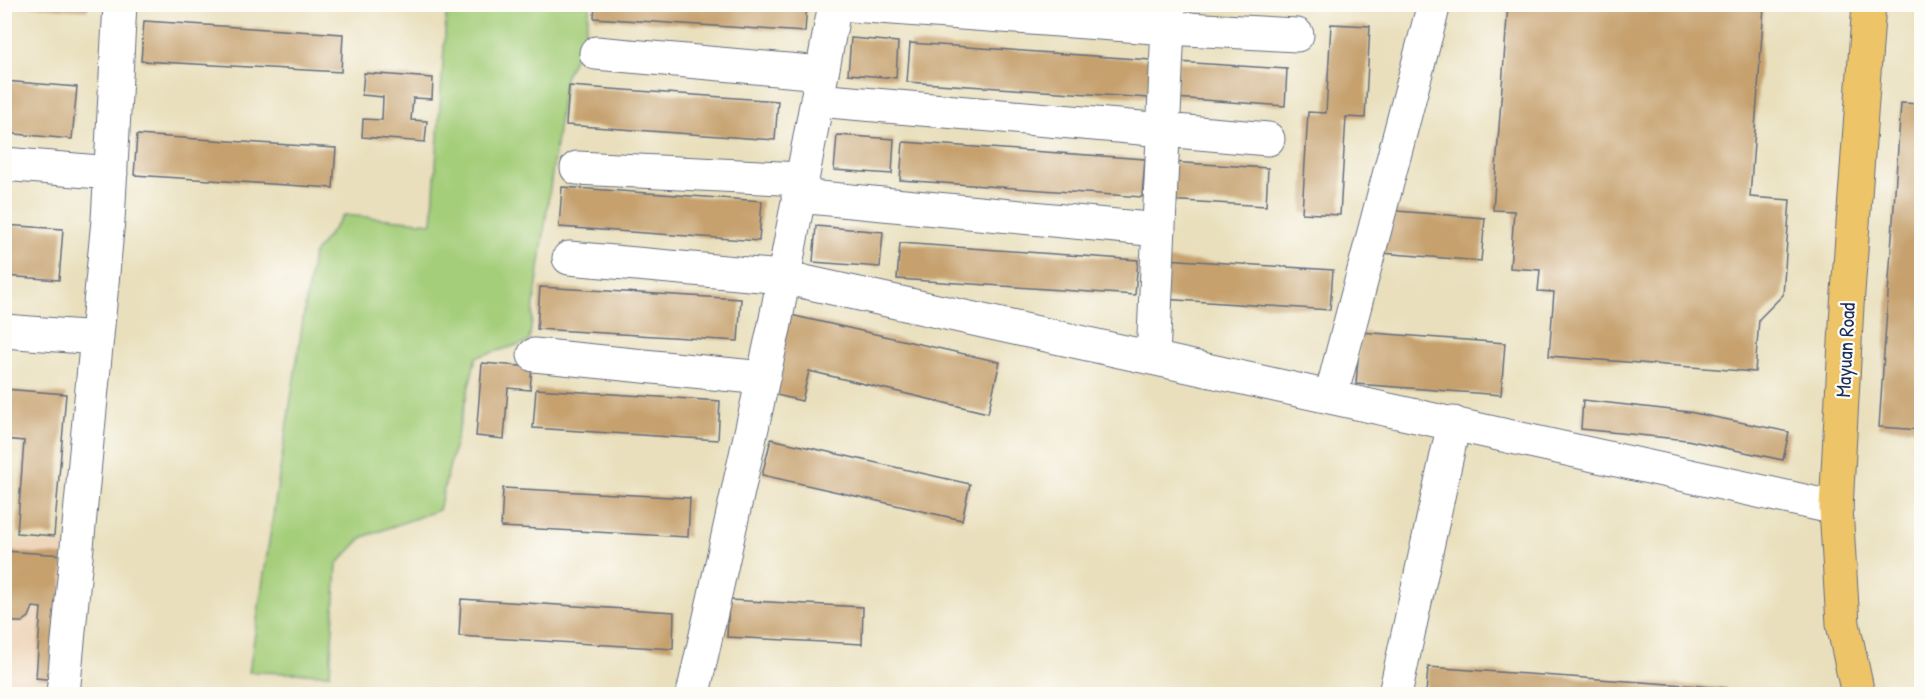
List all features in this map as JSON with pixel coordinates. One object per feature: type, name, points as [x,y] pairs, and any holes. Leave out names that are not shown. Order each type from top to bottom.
[{"type":"main road","name":"Mayuan Road","points":[[1858,694],[1843,624],[1836,508],[1847,306],[1869,4]]},
{"type":"street","points":[[63,694],[108,220],[120,4]]},
{"type":"street","points":[[693,694],[775,324],[782,277],[837,4],[1168,16],[1297,35]]},
{"type":"street","points":[[1331,396],[1434,4]]},
{"type":"street","points":[[1153,358],[1168,16]]},
{"type":"street","points":[[596,53],[819,87],[1163,130],[1268,139]]},
{"type":"street","points":[[4,164],[111,172]]},
{"type":"street","points":[[577,168],[800,188],[1159,230]]},
{"type":"street","points":[[569,258],[782,277],[1836,508]]},
{"type":"street","points":[[4,331],[97,338]]},
{"type":"street","points":[[534,355],[763,378]]},
{"type":"street","points":[[1395,694],[1454,423]]},
{"type":"shaded area","points":[[4,540],[69,546],[57,694],[5,694]]},
{"type":"green space","points":[[447,5],[590,5],[585,35],[565,78],[529,342],[476,357],[439,510],[363,537],[337,564],[330,674],[249,672],[313,255],[344,215],[432,223]]},
{"type":"building","points":[[25,4],[88,4],[87,11],[25,6]]},
{"type":"building","points":[[595,4],[807,4],[805,32],[594,18]]},
{"type":"building","points":[[1508,4],[1723,4],[1764,7],[1750,197],[1790,200],[1783,295],[1759,319],[1755,372],[1549,356],[1554,292],[1538,291],[1540,270],[1510,268],[1514,211],[1493,210]]},
{"type":"building","points":[[144,21],[343,34],[341,72],[141,61]]},
{"type":"building","points":[[1331,24],[1370,26],[1365,118],[1346,117],[1340,215],[1302,213],[1308,112],[1326,113]]},
{"type":"building","points":[[851,38],[898,42],[896,78],[848,74]]},
{"type":"building","points":[[910,43],[1151,60],[1149,98],[907,82]]},
{"type":"building","points":[[1178,62],[1287,69],[1285,106],[1175,98]]},
{"type":"building","points":[[364,73],[433,78],[432,99],[413,98],[411,120],[427,121],[425,142],[362,137],[363,119],[382,120],[383,97],[362,95]]},
{"type":"building","points":[[4,81],[77,87],[72,139],[4,133]]},
{"type":"building","points":[[569,86],[778,101],[775,140],[566,125]]},
{"type":"building","points":[[1901,103],[1922,104],[1922,430],[1879,427]]},
{"type":"building","points":[[137,135],[336,148],[333,188],[134,175]]},
{"type":"building","points":[[837,135],[894,139],[892,174],[834,170]]},
{"type":"building","points":[[903,142],[1145,159],[1142,197],[900,180]]},
{"type":"building","points":[[1169,162],[1268,168],[1266,206],[1166,200]]},
{"type":"building","points":[[562,187],[762,201],[759,241],[559,227]]},
{"type":"building","points":[[1384,210],[1485,218],[1481,261],[1381,253]]},
{"type":"building","points":[[4,225],[63,229],[59,280],[4,276]]},
{"type":"building","points":[[816,226],[883,232],[880,267],[813,262]]},
{"type":"building","points":[[900,243],[1138,260],[1135,295],[897,279]]},
{"type":"building","points":[[1165,259],[1333,270],[1330,310],[1162,299]]},
{"type":"building","points":[[540,287],[741,299],[738,341],[537,329]]},
{"type":"building","points":[[786,314],[1000,362],[988,413],[809,371],[802,401],[768,393]]},
{"type":"building","points":[[1360,332],[1505,343],[1501,395],[1356,384]]},
{"type":"building","points":[[482,363],[532,367],[530,390],[508,388],[504,439],[476,436]]},
{"type":"building","points":[[4,389],[66,394],[54,536],[17,533],[24,441],[4,439]]},
{"type":"building","points":[[536,389],[720,401],[718,440],[533,428]]},
{"type":"building","points":[[1583,400],[1689,412],[1789,432],[1783,460],[1687,440],[1581,429]]},
{"type":"building","points":[[771,439],[970,484],[962,520],[762,475]]},
{"type":"building","points":[[503,488],[690,498],[688,537],[501,527]]},
{"type":"building","points":[[4,551],[64,555],[55,680],[36,678],[41,608],[33,607],[29,617],[22,622],[4,619]]},
{"type":"building","points":[[461,599],[674,612],[673,649],[459,636]]},
{"type":"building","points":[[729,600],[863,607],[862,644],[727,637]]},
{"type":"building","points":[[1428,667],[1726,688],[1725,694],[1426,694]]}]
